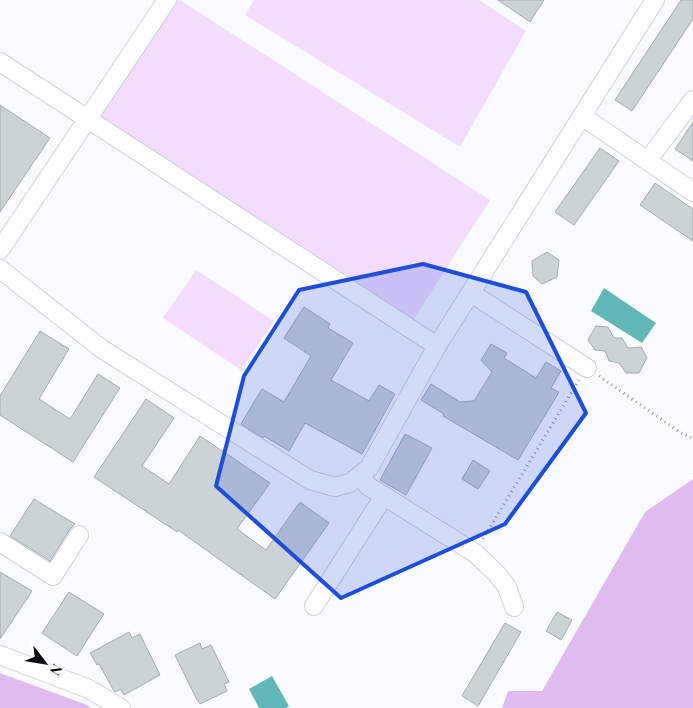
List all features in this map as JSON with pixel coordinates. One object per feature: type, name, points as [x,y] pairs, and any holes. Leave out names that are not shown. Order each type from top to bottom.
[{"type":"lane","points":[[0,250],[167,0]]},
{"type":"lane","points":[[0,269],[102,349],[310,480],[335,487],[350,483],[369,468],[437,346],[655,0]]},
{"type":"lane","points":[[0,62],[437,346]]},
{"type":"lane","points":[[648,160],[693,100]]},
{"type":"lane","points":[[582,116],[693,192]]},
{"type":"lane","points":[[471,293],[587,368]]},
{"type":"lane","points":[[360,475],[368,486],[475,553],[497,574],[507,587],[514,606]]},
{"type":"lane","points":[[314,606],[384,496]]},
{"type":"lane","points":[[0,542],[53,576],[79,535]]},
{"type":"lane","points":[[0,655],[90,689],[121,708]]},
{"type":"path","points":[[475,553],[587,368],[678,431],[693,439]]},
{"type":"highlighted area","points":[[423,264],[526,292],[586,413],[505,524],[341,598],[216,486],[244,376],[299,290]]},
{"type":"shaded area","points":[[170,0],[180,0],[490,200],[408,328],[91,123]]},
{"type":"shaded area","points":[[254,0],[479,0],[526,31],[460,147],[245,15]]},
{"type":"shaded area","points":[[196,270],[274,321],[241,370],[163,318]]},
{"type":"shaded area","points":[[693,479],[693,708],[502,708],[508,691],[542,691],[645,512]]},
{"type":"shaded area","points":[[0,673],[87,705],[91,708],[0,708]]},
{"type":"water","points":[[604,288],[656,323],[642,343],[591,311]]},
{"type":"water","points":[[272,676],[289,706],[286,708],[259,708],[249,689]]},
{"type":"building","points":[[498,0],[544,0],[530,22]]},
{"type":"building","points":[[681,0],[693,0],[693,19],[632,111],[615,100]]},
{"type":"building","points":[[0,105],[50,138],[0,212]]},
{"type":"building","points":[[693,122],[693,161],[675,149]]},
{"type":"building","points":[[600,148],[619,161],[574,225],[555,212]]},
{"type":"building","points":[[655,183],[693,209],[693,241],[640,205]]},
{"type":"building","points":[[547,252],[559,260],[557,277],[542,284],[533,276],[532,261]]},
{"type":"building","points":[[304,307],[330,324],[328,328],[353,343],[331,380],[369,401],[379,385],[395,394],[362,454],[305,423],[289,451],[241,424],[262,389],[284,402],[311,356],[284,338]]},
{"type":"building","points":[[596,326],[608,327],[614,338],[622,338],[628,348],[641,347],[647,358],[639,373],[626,373],[619,363],[609,361],[605,351],[595,350],[588,340]]},
{"type":"building","points":[[40,331],[69,349],[39,399],[70,419],[98,374],[120,388],[73,462],[0,415],[0,396]]},
{"type":"building","points":[[491,344],[507,353],[504,358],[536,378],[546,362],[561,371],[551,388],[559,392],[518,460],[443,416],[444,414],[421,400],[431,384],[460,402],[474,401],[492,372],[481,360]]},
{"type":"building","points":[[146,399],[174,418],[142,466],[169,484],[200,436],[270,483],[237,529],[266,550],[300,502],[329,523],[275,599],[178,530],[177,532],[94,477]]},
{"type":"building","points":[[405,434],[432,448],[406,495],[380,480]]},
{"type":"building","points":[[473,460],[490,471],[478,489],[462,479]]},
{"type":"building","points":[[34,499],[75,524],[50,561],[10,536]]},
{"type":"building","points":[[0,572],[32,591],[0,639]]},
{"type":"building","points":[[69,592],[104,614],[77,656],[42,633]]},
{"type":"building","points":[[557,612],[572,620],[561,640],[546,631]]},
{"type":"building","points":[[505,623],[521,632],[478,706],[462,696]]},
{"type":"building","points":[[129,632],[132,638],[140,634],[160,675],[124,695],[121,689],[114,691],[99,664],[97,665],[90,653]]},
{"type":"building","points":[[200,643],[202,649],[211,645],[229,682],[224,684],[227,691],[200,704],[175,655]]}]
